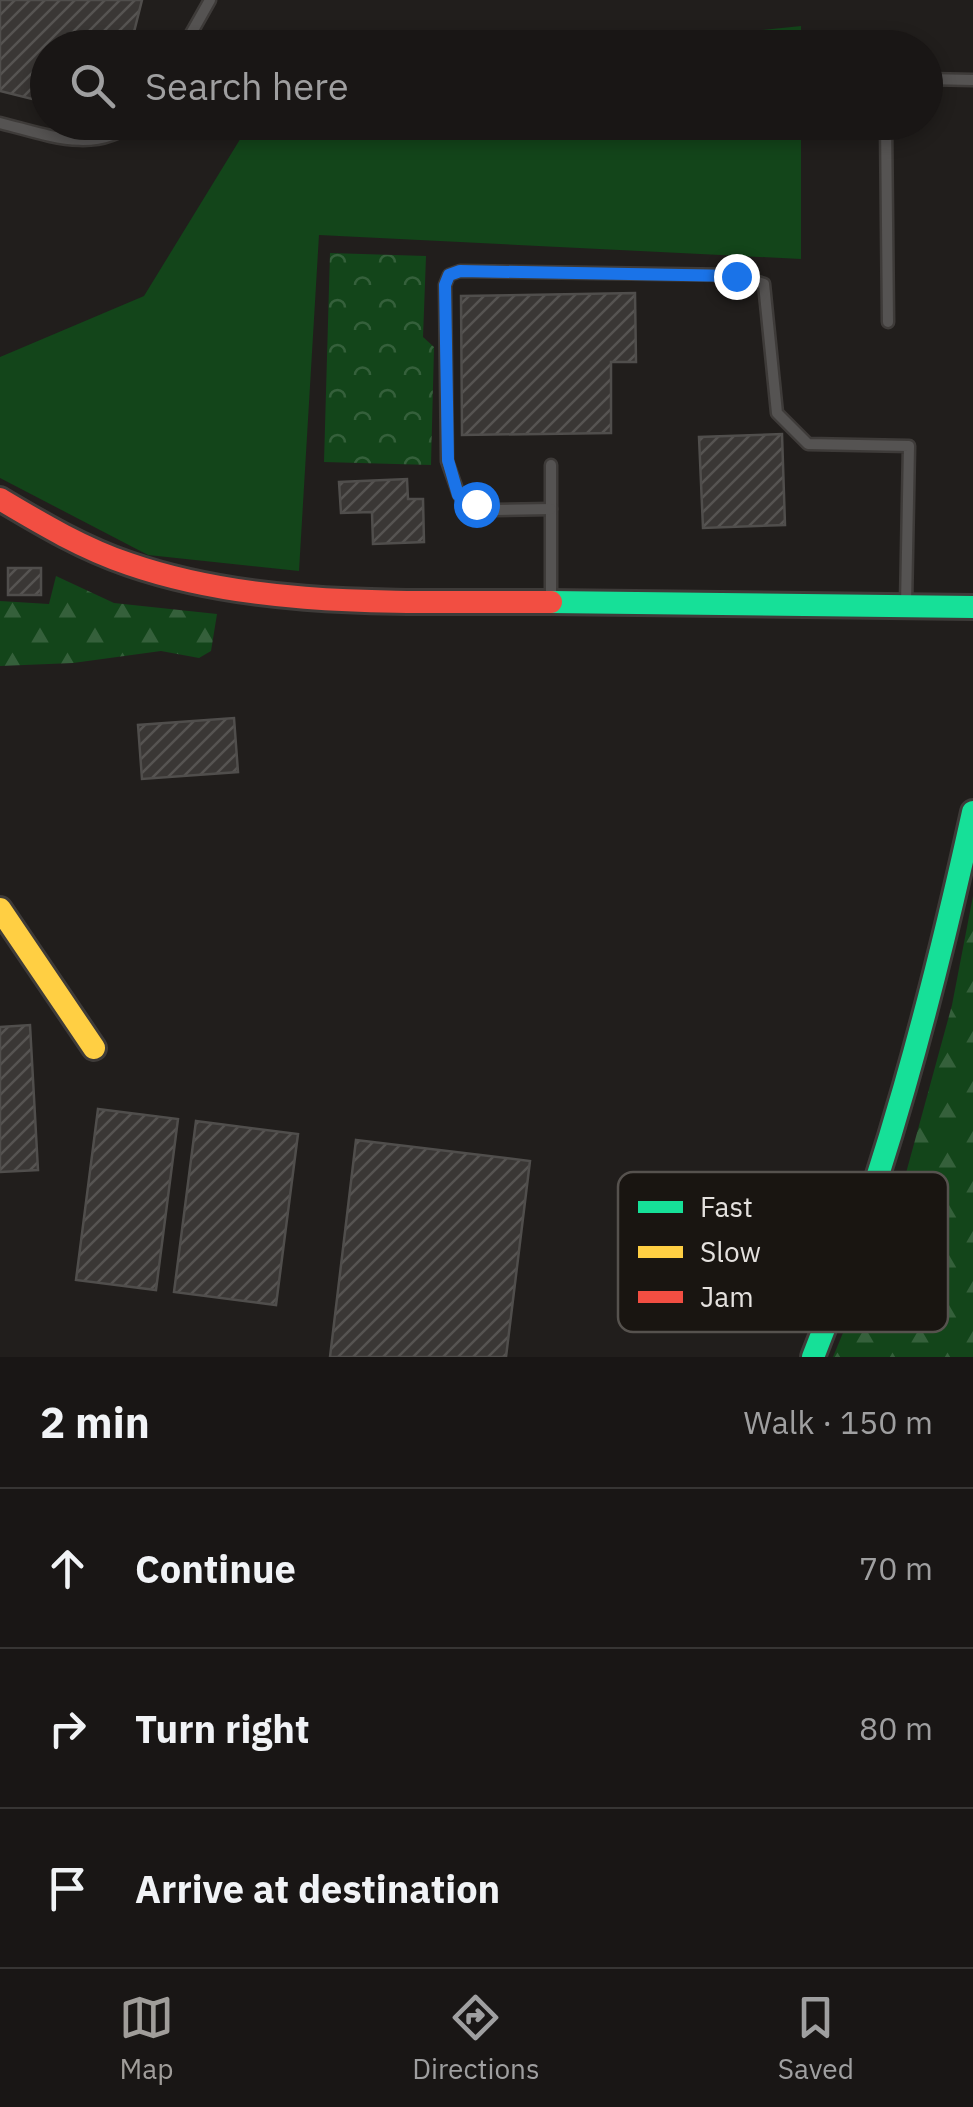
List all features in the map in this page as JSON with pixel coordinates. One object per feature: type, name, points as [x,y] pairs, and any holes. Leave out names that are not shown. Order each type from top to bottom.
[{"type":"street","points":[[0,500],[47,530],[84,547],[151,570],[243,590],[375,599],[973,607]]},
{"type":"street","points":[[881,1172],[938,975],[973,812]]},
{"type":"street","points":[[0,909],[94,1048]]},
{"type":"street","points":[[813,1357],[823,1332]]},
{"type":"lane","points":[[193,30],[210,0]]},
{"type":"lane","points":[[943,79],[973,80]]},
{"type":"lane","points":[[0,123],[30,129]]},
{"type":"lane","points":[[886,140],[888,322]]},
{"type":"lane","points":[[551,508],[495,510],[458,495],[448,460],[445,285],[449,275],[460,271],[736,276],[764,284],[777,413],[808,444],[909,446],[906,606]]},
{"type":"lane","points":[[551,465],[551,601]]},
{"type":"green space","points":[[801,26],[801,30],[761,30]]},
{"type":"green space","points":[[240,140],[801,140],[801,259],[319,235],[299,571],[148,555],[0,478],[0,357],[144,296]]},
{"type":"green space","points":[[330,253],[426,256],[423,337],[434,347],[431,465],[324,462]]},
{"type":"green space","points":[[56,576],[114,603],[217,614],[211,651],[199,658],[161,651],[73,663],[0,666],[0,601],[49,604]]},
{"type":"green space","points":[[973,896],[973,1357],[833,1357],[843,1332],[948,1332],[948,1172],[906,1172],[952,1005]]},
{"type":"building","points":[[0,0],[142,0],[134,30],[30,30],[30,98],[0,91]]},
{"type":"building","points":[[635,293],[636,362],[611,362],[611,433],[462,435],[461,296]]},
{"type":"building","points":[[782,434],[785,525],[703,528],[699,437]]},
{"type":"building","points":[[407,479],[408,499],[423,499],[424,542],[373,544],[372,512],[341,513],[339,482]]},
{"type":"building","points":[[8,568],[41,568],[41,595],[8,595]]},
{"type":"building","points":[[234,718],[238,772],[142,779],[138,725]]},
{"type":"building","points":[[30,1025],[38,1170],[0,1172],[0,1027]]},
{"type":"building","points":[[98,1109],[178,1119],[156,1290],[76,1280]]},
{"type":"building","points":[[196,1121],[298,1134],[276,1305],[174,1292]]},
{"type":"building","points":[[356,1140],[530,1161],[506,1357],[330,1357]]},
{"type":"traffic: fast","points":[[551,602],[973,607]]},
{"type":"traffic: fast","points":[[879,1172],[941,951],[973,812]]},
{"type":"traffic: fast","points":[[813,1357],[823,1332]]},
{"type":"traffic: slow","points":[[0,909],[94,1048]]},
{"type":"traffic: jam","points":[[0,499],[112,558],[180,579],[232,589],[338,600],[551,602]]},
{"type":"route","points":[[476,504],[458,495],[448,460],[445,285],[449,275],[460,271],[736,276]]}]
